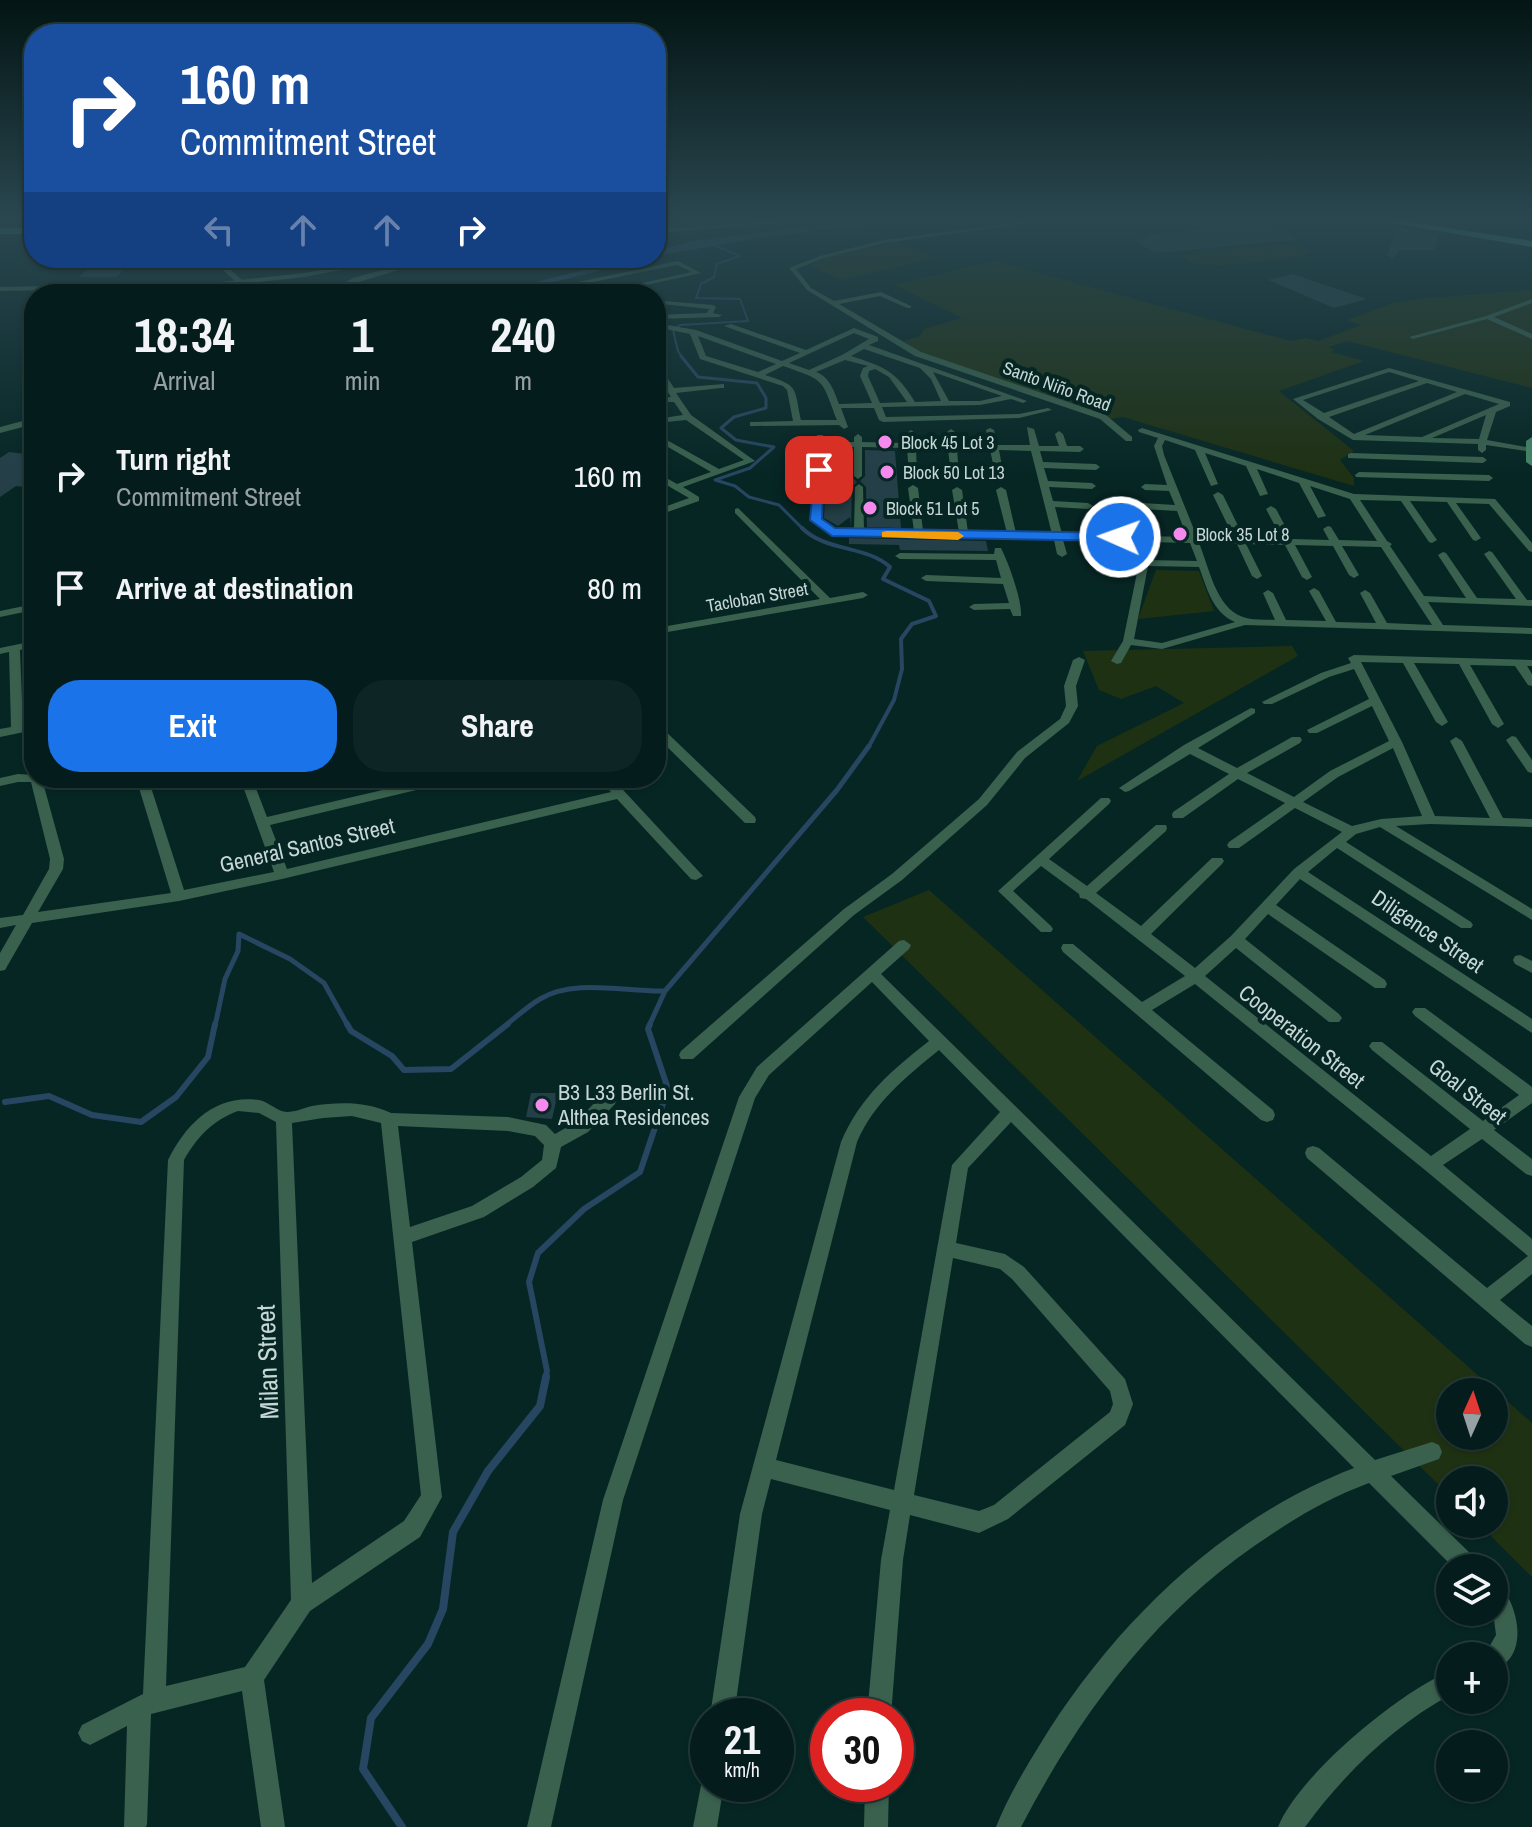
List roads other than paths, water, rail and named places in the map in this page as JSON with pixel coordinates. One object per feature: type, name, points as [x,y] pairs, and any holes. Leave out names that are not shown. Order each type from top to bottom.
[{"type":"street","points":[[704,306],[713,307],[709,315]]},
{"type":"street","name":"Santo Niño Road","points":[[839,306],[918,354],[1103,417],[1129,439]]},
{"type":"street","points":[[1413,337],[1518,306]]},
{"type":"street","points":[[666,317],[719,315]]},
{"type":"street","points":[[1488,317],[1532,338]]},
{"type":"street","points":[[666,326],[810,372],[827,384],[843,424],[753,424]]},
{"type":"street","points":[[690,331],[730,327],[808,353]]},
{"type":"street","points":[[760,374],[854,330],[875,339],[845,357],[810,372]]},
{"type":"street","points":[[690,331],[703,357],[760,374],[791,389],[797,422]]},
{"type":"street","points":[[1514,342],[1532,338]]},
{"type":"street","points":[[864,346],[1061,415]]},
{"type":"street","points":[[845,357],[897,377],[912,404]]},
{"type":"street","points":[[875,366],[866,370],[864,376],[883,420],[1019,416],[1048,410]]},
{"type":"street","points":[[924,367],[934,378],[946,403]]},
{"type":"street","points":[[1421,439],[1507,404],[1389,370],[1297,399],[1353,437],[1482,442],[1531,451]]},
{"type":"street","points":[[1321,417],[1428,380]]},
{"type":"street","points":[[666,383],[688,417],[751,458],[748,463],[676,487]]},
{"type":"street","points":[[666,397],[721,386]]},
{"type":"street","points":[[1353,437],[1467,391]]},
{"type":"street","points":[[837,406],[980,403],[1011,397]]},
{"type":"street","points":[[1359,475],[1490,484],[1482,442],[1492,410]]},
{"type":"street","points":[[666,420],[688,417]]},
{"type":"street","points":[[0,430],[24,424]]},
{"type":"street","points":[[1030,429],[1047,484],[1062,554]]},
{"type":"street","points":[[990,430],[1000,477]]},
{"type":"street","points":[[1142,430],[1353,497],[1492,501],[1532,549]]},
{"type":"street","points":[[951,432],[955,475]]},
{"type":"street","points":[[911,433],[913,475]]},
{"type":"street","points":[[1059,434],[1064,449]]},
{"type":"street","points":[[1163,437],[1158,446],[1160,455],[1218,603],[1231,616],[1245,622]]},
{"type":"street","points":[[1080,449],[820,441],[816,520],[832,532],[859,534],[1059,535],[1387,544]]},
{"type":"street","points":[[858,441],[859,534]]},
{"type":"street","points":[[666,443],[718,472]]},
{"type":"street","points":[[1199,448],[1257,576]]},
{"type":"street","points":[[1147,455],[1160,455]]},
{"type":"street","points":[[1351,456],[1483,460]]},
{"type":"street","points":[[1250,464],[1263,494]]},
{"type":"street","points":[[1042,465],[1096,467]]},
{"type":"street","points":[[666,481],[696,499],[666,510]]},
{"type":"street","points":[[1303,482],[1321,516]]},
{"type":"street","points":[[1047,484],[1092,486]]},
{"type":"street","points":[[1145,487],[1172,488]]},
{"type":"street","points":[[913,488],[919,535]]},
{"type":"street","points":[[957,490],[964,536]]},
{"type":"street","points":[[1001,490],[1012,535]]},
{"type":"street","points":[[1353,497],[1440,628]]},
{"type":"street","points":[[1404,499],[1432,540]]},
{"type":"street","points":[[1450,500],[1476,538]]},
{"type":"street","points":[[1051,504],[1088,506]]},
{"type":"street","points":[[1142,506],[1182,508]]},
{"type":"street","points":[[1271,509],[1307,577]]},
{"type":"street","points":[[738,511],[827,601]]},
{"type":"street","points":[[1135,526],[1140,538]]},
{"type":"street","points":[[1328,529],[1354,575]]},
{"type":"street","points":[[974,607],[1016,610],[997,536]]},
{"type":"street","points":[[1489,554],[1528,603]]},
{"type":"street","points":[[1443,555],[1473,600]]},
{"type":"street","points":[[900,556],[1001,557]]},
{"type":"street","points":[[1117,661],[1128,641],[1144,563],[1203,564]]},
{"type":"street","points":[[926,578],[1007,581]]},
{"type":"street","points":[[1314,591],[1333,625]]},
{"type":"street","points":[[1268,593],[1282,624]]},
{"type":"street","points":[[1365,593],[1383,626]]},
{"type":"street","name":"Tacloban Street","points":[[666,629],[863,595]]},
{"type":"street","points":[[1422,599],[1528,603]]},
{"type":"street","points":[[0,614],[24,609]]},
{"type":"street","points":[[1128,641],[1162,646],[1245,622],[1532,631]]},
{"type":"street","points":[[0,651],[24,646]]},
{"type":"street","points":[[14,648],[17,729]]},
{"type":"street","points":[[1430,820],[1354,658],[1532,663]]},
{"type":"street","points":[[1406,658],[1442,722]]},
{"type":"street","points":[[687,1055],[849,912],[897,877],[983,802],[1021,755],[1065,721],[1072,706],[1070,686],[1079,660]]},
{"type":"street","points":[[1462,660],[1498,724]]},
{"type":"street","points":[[1519,663],[1532,683]]},
{"type":"street","points":[[1268,702],[1325,675],[1356,665]]},
{"type":"street","points":[[1313,730],[1374,701]]},
{"type":"street","points":[[1125,788],[1251,711]]},
{"type":"street","points":[[0,733],[24,728]]},
{"type":"street","points":[[666,739],[750,820]]},
{"type":"street","points":[[1178,815],[1238,773],[1296,740]]},
{"type":"street","points":[[1512,740],[1532,769]]},
{"type":"street","points":[[1456,741],[1499,822]]},
{"type":"street","points":[[1234,845],[1334,774],[1396,742]]},
{"type":"street","points":[[1188,748],[1351,831]]},
{"type":"street","points":[[0,782],[24,778]]},
{"type":"street","points":[[0,966],[56,869],[57,859],[38,788]]},
{"type":"street","points":[[145,788],[179,896]]},
{"type":"street","points":[[249,788],[282,875]]},
{"type":"street","points":[[261,823],[408,788]]},
{"type":"street","points":[[615,788],[696,876]]},
{"type":"street","name":"General Santos Street","points":[[0,923],[179,896],[282,875],[621,794]]},
{"type":"street","points":[[1046,929],[1005,891],[1105,801]]},
{"type":"street","points":[[1143,1008],[1193,978],[1236,940],[1299,872],[1351,831],[1381,823],[1430,820],[1532,823]]},
{"type":"street","points":[[1381,823],[1532,915]]},
{"type":"street","points":[[1085,895],[1161,828]]},
{"type":"street","points":[[1337,842],[1466,925]]},
{"type":"street","name":"Cooperation Street","points":[[1042,860],[1085,895],[1142,934],[1193,978],[1431,1165],[1532,1250]]},
{"type":"street","points":[[1142,934],[1217,861]]},
{"type":"street","name":"Diligence Street","points":[[1299,872],[1532,1027]]},
{"type":"street","points":[[1267,906],[1380,984]]},
{"type":"street","points":[[1236,940],[1334,1018]]},
{"type":"street","points":[[539,1827],[613,1500],[747,1097],[763,1071],[904,945]]},
{"type":"street","points":[[1068,948],[1267,1115]]},
{"type":"street","points":[[872,974],[1455,1554]]},
{"type":"street","points":[[1420,1012],[1532,1095],[1431,1165]]},
{"type":"street","points":[[725,1698],[751,1514],[855,1124],[869,1102],[888,1083],[940,1041]]},
{"type":"street","name":"Goal Street","points":[[1377,1046],[1532,1169]]},
{"type":"street","points":[[553,1143],[582,1127],[609,1099]]},
{"type":"street","points":[[135,1824],[147,1704],[176,1160],[186,1138],[217,1111],[238,1105],[262,1107],[284,1119],[314,1110],[380,1112],[389,1119],[508,1124],[540,1130],[553,1143]]},
{"type":"street","points":[[880,1698],[892,1560],[960,1165],[1011,1111]]},
{"type":"street","name":"Milan Street","points":[[284,1119],[302,1603]]},
{"type":"street","points":[[90,1733],[147,1704],[252,1677],[302,1603],[412,1529],[432,1497],[389,1119]]},
{"type":"street","points":[[404,1237],[478,1212],[527,1182],[550,1163],[553,1143]]},
{"type":"street","points":[[1313,1153],[1532,1338]]},
{"type":"street","points":[[764,1467],[979,1522],[1001,1512],[1118,1418],[1123,1404],[1118,1386],[1018,1273],[1005,1262],[945,1248]]},
{"type":"street","points":[[1486,1300],[1532,1263]]},
{"type":"street","points":[[1008,1827],[1037,1766],[1064,1722],[1115,1655],[1152,1614],[1192,1577],[1297,1505],[1371,1472],[1432,1452]]},
{"type":"street","points":[[252,1677],[273,1827]]},
{"type":"street","points":[[1290,1827],[1342,1768],[1396,1716],[1436,1692]]},
{"type":"street","points":[[705,1827],[709,1802]]},
{"type":"street","points":[[876,1827],[877,1802]]},
{"type":"waterway","points":[[683,358],[673,330],[680,325],[748,321],[743,306]]},
{"type":"waterway","points":[[681,356],[698,377],[757,383],[766,398],[766,408],[734,417],[721,428],[736,440],[774,447],[750,468],[715,480],[735,486],[749,497],[779,505],[802,528]]},
{"type":"waterway","points":[[802,528],[822,541],[880,560],[890,567],[883,579],[929,601],[936,616],[912,624],[901,639],[902,669],[894,700],[868,748]]},
{"type":"waterway","points":[[649,1026],[665,991],[837,790],[869,746]]},
{"type":"waterway","points":[[215,1026],[225,979],[238,951],[239,934],[290,959],[324,983],[348,1026]]},
{"type":"waterway","points":[[505,1026],[540,999],[568,989],[664,991]]},
{"type":"waterway","points":[[5,1102],[49,1096],[92,1115],[141,1122],[176,1097],[208,1057],[215,1024]]},
{"type":"waterway","points":[[347,1024],[351,1031],[392,1056],[404,1070],[451,1069],[508,1024]]},
{"type":"waterway","points":[[545,1379],[547,1371],[529,1282],[538,1253],[584,1209],[640,1172],[668,1089],[648,1029],[650,1024]]},
{"type":"waterway","points":[[402,1827],[363,1769],[371,1718],[428,1644],[443,1609],[453,1532],[488,1471],[540,1406],[546,1377]]},
{"type":"place","name":"Block 45 Lot 3","points":[[885,442]]},
{"type":"place","name":"Block 50 Lot 13","points":[[887,472]]},
{"type":"place","name":"Block 51 Lot 5","points":[[870,508]]},
{"type":"place","name":"Block 35 Lot 8","points":[[1180,534]]},
{"type":"place","name":"B3 L33 Berlin St. Althea Residences","points":[[542,1105]]}]
